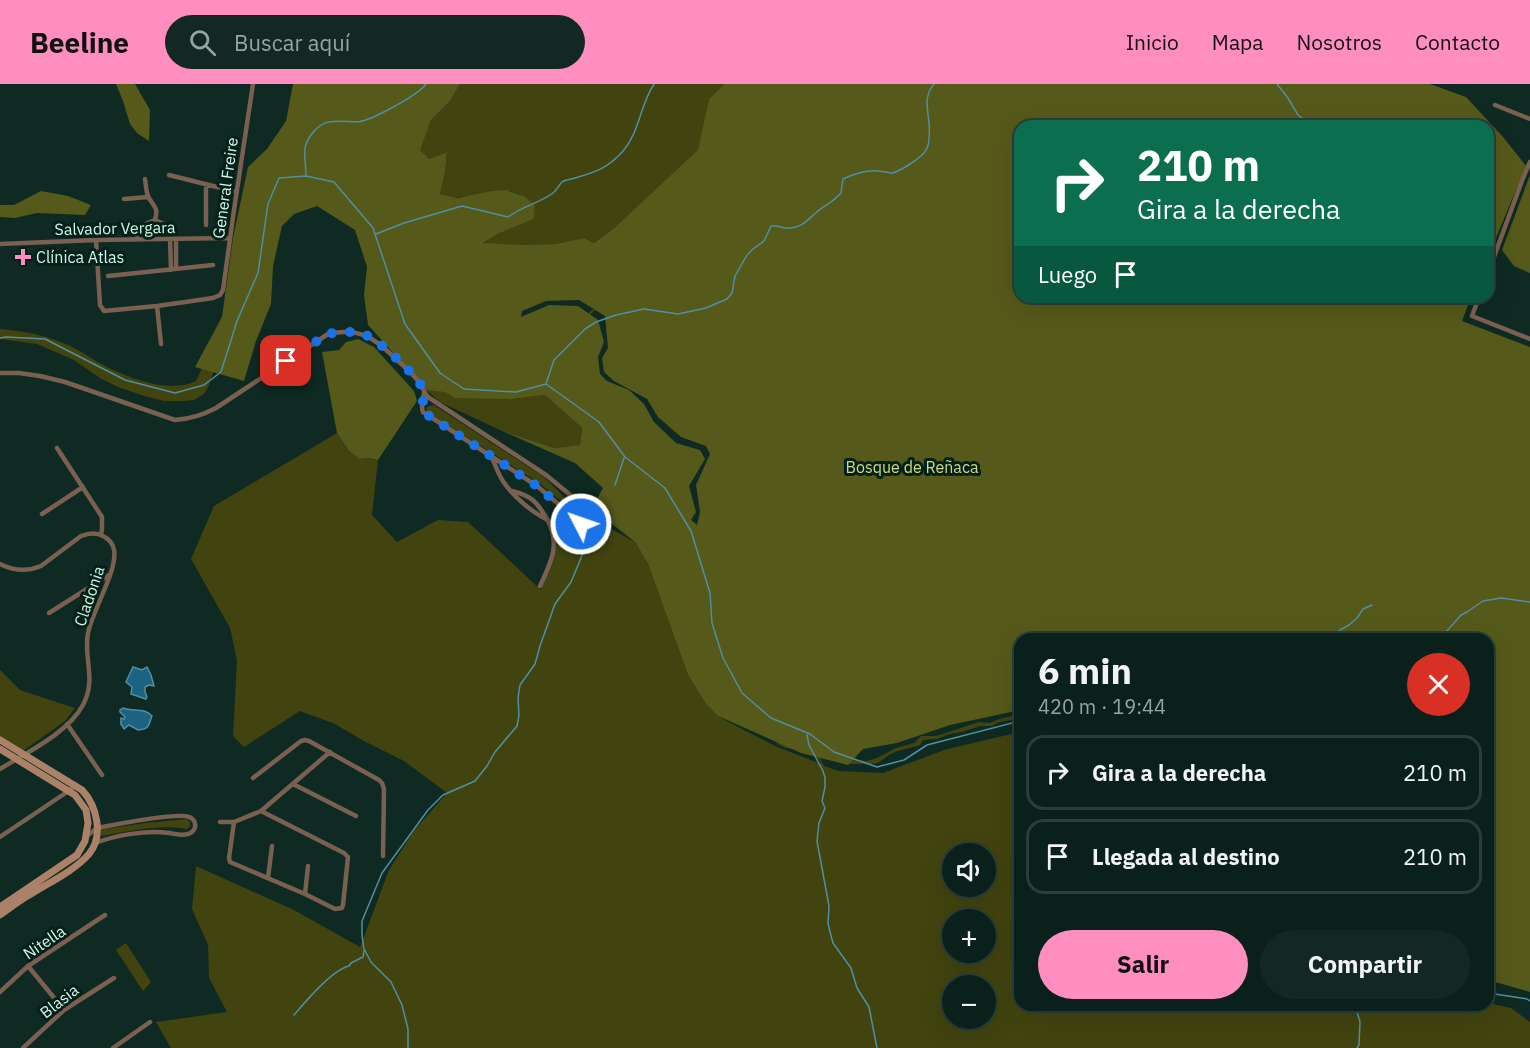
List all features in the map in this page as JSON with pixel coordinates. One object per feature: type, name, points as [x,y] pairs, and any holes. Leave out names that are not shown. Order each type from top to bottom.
[{"type":"street","name":"General Freire","points":[[157,306],[213,298],[220,295],[223,290],[253,84]]},
{"type":"street","points":[[1495,105],[1530,119]]},
{"type":"street","points":[[1494,257],[1530,162]]},
{"type":"street","points":[[169,176],[237,192]]},
{"type":"street","points":[[145,179],[148,197],[157,212],[155,220]]},
{"type":"street","points":[[206,185],[206,225]]},
{"type":"street","points":[[124,199],[148,197]]},
{"type":"street","points":[[135,239],[143,225],[155,220],[169,225]]},
{"type":"street","name":"Salvador Vergara","points":[[0,244],[230,238]]},
{"type":"street","points":[[173,239],[174,270]]},
{"type":"street","points":[[96,240],[102,310],[107,312],[157,306],[161,344]]},
{"type":"street","points":[[108,276],[213,265]]},
{"type":"street","points":[[1477,303],[1472,316],[1530,339]]},
{"type":"street","points":[[0,374],[19,373],[66,382],[175,420],[202,415],[216,408],[328,334],[358,333],[380,344],[419,382],[424,392],[435,402],[546,475],[597,517],[600,522],[598,526],[588,529],[537,486],[423,412],[421,406],[424,392]]},
{"type":"street","points":[[421,406],[435,402]]},
{"type":"street","points":[[0,564],[18,570],[36,568],[81,536],[100,535],[102,518],[57,448]]},
{"type":"street","points":[[492,458],[504,484],[527,507],[546,519]]},
{"type":"street","points":[[500,475],[513,470]]},
{"type":"street","points":[[42,514],[82,487]]},
{"type":"street","points":[[512,491],[524,495],[541,507],[553,532],[554,551],[540,586]]},
{"type":"street","name":"Cladonia","points":[[0,770],[67,724],[80,711],[88,692],[90,678],[88,631],[115,552],[110,541],[100,535]]},
{"type":"street","points":[[49,613],[109,575]]},
{"type":"street","points":[[67,724],[102,775]]},
{"type":"street","points":[[0,740],[20,757]]},
{"type":"street","points":[[253,778],[303,740],[330,752],[379,780],[384,789],[383,856]]},
{"type":"street","points":[[0,749],[20,757],[88,796],[93,806],[97,828],[95,843],[88,855],[71,869],[0,915]]},
{"type":"street","points":[[220,822],[234,822],[261,811],[330,752]]},
{"type":"street","points":[[293,784],[356,816]]},
{"type":"street","points":[[0,907],[73,858],[83,846],[87,836],[86,810],[73,788]]},
{"type":"street","points":[[0,837],[73,788]]},
{"type":"street","points":[[234,822],[230,861],[232,863],[335,909],[342,908],[348,857],[261,811]]},
{"type":"street","points":[[87,836],[97,828],[184,816],[192,819],[195,824],[191,832],[182,835],[157,833],[109,838],[95,843]]},
{"type":"street","points":[[118,824],[116,830],[118,837]]},
{"type":"street","points":[[268,878],[272,846]]},
{"type":"street","points":[[305,894],[308,866]]},
{"type":"street","name":"Nitella","points":[[0,992],[28,966],[105,915]]},
{"type":"street","points":[[28,966],[64,1010]]},
{"type":"street","name":"Blasia","points":[[23,1048],[64,1010],[114,978]]},
{"type":"street","points":[[113,1048],[150,1023]]},
{"type":"shaded area","points":[[428,84],[404,110],[398,122],[390,161],[374,183],[363,205],[374,227],[388,225],[406,227],[442,211],[483,210],[529,201],[521,195],[504,191],[457,197],[440,194],[447,152],[429,159],[419,150],[431,120],[450,101],[460,84],[724,84],[709,99],[699,150],[613,229],[594,243],[584,238],[555,244],[482,244],[500,233],[534,219],[535,207],[531,203],[496,211],[441,213],[405,228],[388,227],[375,230],[377,252],[391,297],[427,354],[436,346],[456,365],[504,374],[506,380],[517,381],[549,363],[553,351],[592,310],[602,307],[628,318],[652,317],[670,320],[678,312],[697,314],[727,305],[744,289],[748,271],[755,254],[781,238],[786,236],[819,233],[832,223],[819,234],[786,237],[769,250],[757,255],[748,275],[746,287],[733,303],[710,313],[689,315],[678,314],[671,321],[630,320],[604,309],[594,311],[554,352],[549,365],[521,382],[544,386],[556,391],[563,400],[656,482],[680,518],[706,571],[712,598],[707,610],[705,638],[716,648],[719,674],[734,686],[755,716],[782,743],[807,747],[821,753],[834,750],[847,759],[866,761],[914,743],[921,736],[936,736],[979,722],[990,723],[1014,715],[1014,719],[992,726],[980,726],[937,739],[923,740],[918,746],[897,751],[878,763],[848,764],[839,760],[820,758],[824,766],[839,771],[883,773],[947,749],[1014,733],[1014,1011],[1494,1011],[1494,1004],[1511,1008],[1530,1022],[1530,1048],[171,1048],[156,1022],[227,1012],[209,978],[208,945],[192,909],[196,866],[294,910],[360,947],[389,870],[413,832],[447,793],[404,761],[335,724],[300,711],[244,747],[233,736],[237,660],[230,628],[191,559],[214,506],[337,433],[349,451],[359,459],[378,460],[372,515],[397,542],[438,520],[468,522],[541,590],[567,515],[592,532],[604,525],[635,542],[648,564],[688,675],[706,704],[718,716],[734,725],[775,746],[821,764],[816,755],[806,750],[785,748],[778,744],[753,719],[734,692],[715,674],[713,650],[705,645],[703,640],[699,612],[703,596],[702,585],[695,564],[677,526],[665,508],[622,458],[548,393],[520,389],[509,390],[512,399],[545,395],[582,428],[580,445],[554,448],[500,430],[440,402],[408,374],[423,359],[386,298],[372,251],[370,233],[358,209],[331,175],[314,165],[296,166],[285,171],[269,193],[261,225],[262,250],[256,271],[225,337],[209,385],[204,394],[194,400],[164,401],[144,396],[118,387],[74,360],[37,344],[0,339],[0,329],[32,333],[68,345],[124,375],[149,383],[174,386],[196,381],[226,306],[250,266],[248,228],[253,206],[267,177],[279,162],[305,153],[313,157],[334,170],[352,195],[361,203],[388,159],[395,122],[408,99]]},
{"type":"shaded area","points":[[956,84],[933,104],[940,146],[931,170],[919,180],[902,190],[895,193],[876,196],[844,211],[832,223],[843,211],[876,195],[898,191],[920,179],[930,170],[939,147],[932,103],[934,99]]},
{"type":"shaded area","points":[[434,405],[544,477],[590,520],[589,522],[586,522],[539,483],[427,412],[426,408]]},
{"type":"shaded area","points":[[0,670],[20,690],[75,708],[65,721],[23,751],[0,737]]},
{"type":"shaded area","points":[[187,819],[190,826],[187,829],[155,828],[103,836],[100,831],[145,823]]},
{"type":"shaded area","points":[[126,943],[151,982],[143,991],[116,950]]},
{"type":"green space","points":[[116,84],[135,84],[150,110],[149,141],[137,133],[130,124]]},
{"type":"green space","name":"Bosque de Reñaca","points":[[293,84],[460,84],[450,101],[431,120],[420,150],[429,159],[447,152],[440,194],[458,198],[506,190],[524,196],[535,206],[534,219],[500,233],[483,243],[555,244],[584,238],[594,243],[613,229],[698,150],[709,99],[724,84],[1430,84],[1466,97],[1487,120],[1014,120],[1014,303],[1469,303],[1462,321],[1530,347],[1530,992],[1494,982],[1494,633],[1014,633],[1014,711],[950,725],[897,743],[863,749],[848,765],[801,753],[718,716],[706,704],[688,675],[648,564],[635,542],[592,508],[603,488],[575,463],[500,430],[554,448],[580,445],[582,428],[545,395],[512,399],[456,398],[445,392],[427,390],[368,325],[364,295],[367,267],[355,230],[317,206],[294,214],[282,226],[273,266],[271,304],[256,341],[244,381],[195,367],[222,317],[233,238],[248,167],[267,149],[286,121]],"holes":[[[579,300],[605,316],[608,348],[602,358],[604,372],[614,381],[647,399],[658,417],[681,437],[706,446],[710,454],[696,485],[700,512],[697,525],[691,520],[696,512],[689,486],[705,459],[700,450],[676,443],[654,422],[644,404],[629,390],[607,381],[600,374],[598,357],[604,342],[598,320],[578,306],[549,305],[521,317],[522,311],[546,301]]]},
{"type":"green space","name":"Bosque de Reñaca","points":[[1494,127],[1526,166],[1494,243]]},
{"type":"green space","points":[[1530,175],[1530,273],[1514,266],[1502,250]]},
{"type":"green space","points":[[41,191],[68,196],[91,205],[85,215],[37,213],[15,218],[0,217],[0,205],[14,205]]},
{"type":"green space","points":[[358,339],[374,347],[414,391],[417,401],[378,460],[359,459],[349,451],[337,433],[322,352],[339,350],[346,342]]},
{"type":"water","points":[[133,667],[142,670],[147,667],[151,675],[154,686],[145,687],[146,699],[131,694],[132,687],[126,682]]},
{"type":"water","points":[[123,708],[149,713],[152,716],[148,726],[138,730],[129,725],[124,729],[121,718],[125,717],[120,712]]},
{"type":"waterway","points":[[306,176],[305,148],[317,128],[329,122],[364,121],[404,101],[426,84]]},
{"type":"waterway","points":[[376,234],[462,206],[508,217],[548,196],[563,181],[601,169],[612,162],[629,143],[654,84]]},
{"type":"waterway","points":[[546,384],[554,360],[585,329],[596,322],[644,309],[678,314],[706,308],[727,299],[732,293],[735,276],[747,255],[764,241],[771,226],[794,228],[802,224],[841,193],[843,179],[869,171],[892,173],[916,160],[927,149],[930,130],[927,103],[934,84]]},
{"type":"waterway","points":[[1277,84],[1298,115],[1304,120]]},
{"type":"waterway","points":[[0,338],[45,339],[125,380],[175,393],[204,385],[221,372],[237,321],[258,273],[268,204],[279,178],[306,176],[334,182],[373,228],[405,324],[440,373],[464,389],[516,392],[546,384],[599,422],[625,457],[665,488],[691,531],[710,593],[712,623],[723,658],[742,693],[771,718],[810,734],[834,752],[877,767],[904,760],[927,745],[1014,723]]},
{"type":"waterway","points":[[615,485],[624,458]]},
{"type":"waterway","points":[[408,1048],[408,1029],[402,1005],[391,982],[371,962],[364,949],[362,921],[382,873],[428,810],[443,795],[475,781],[517,726],[520,685],[535,664],[555,604],[571,582],[581,558],[587,534]]},
{"type":"waterway","points":[[1444,633],[1461,615],[1483,601],[1501,598],[1530,602]]},
{"type":"waterway","points":[[1336,633],[1357,618],[1363,609],[1372,605]]},
{"type":"waterway","points":[[807,735],[809,745],[825,778],[822,801],[825,808],[819,823],[817,841],[829,906],[830,932],[833,943],[851,968],[857,988],[869,1007],[877,1048]]},
{"type":"waterway","points":[[294,1015],[335,973],[363,957],[364,951]]},
{"type":"waterway","points":[[1494,994],[1530,1001]]},
{"type":"waterway","points":[[1357,1011],[1360,1022],[1357,1048]]},
{"type":"place","name":"Clínica Atlas","points":[[23,257]]},
{"type":"route","points":[[286,361],[328,334],[358,333],[368,336],[380,344],[419,382],[424,392],[421,406],[423,412],[537,486],[581,524]]}]
